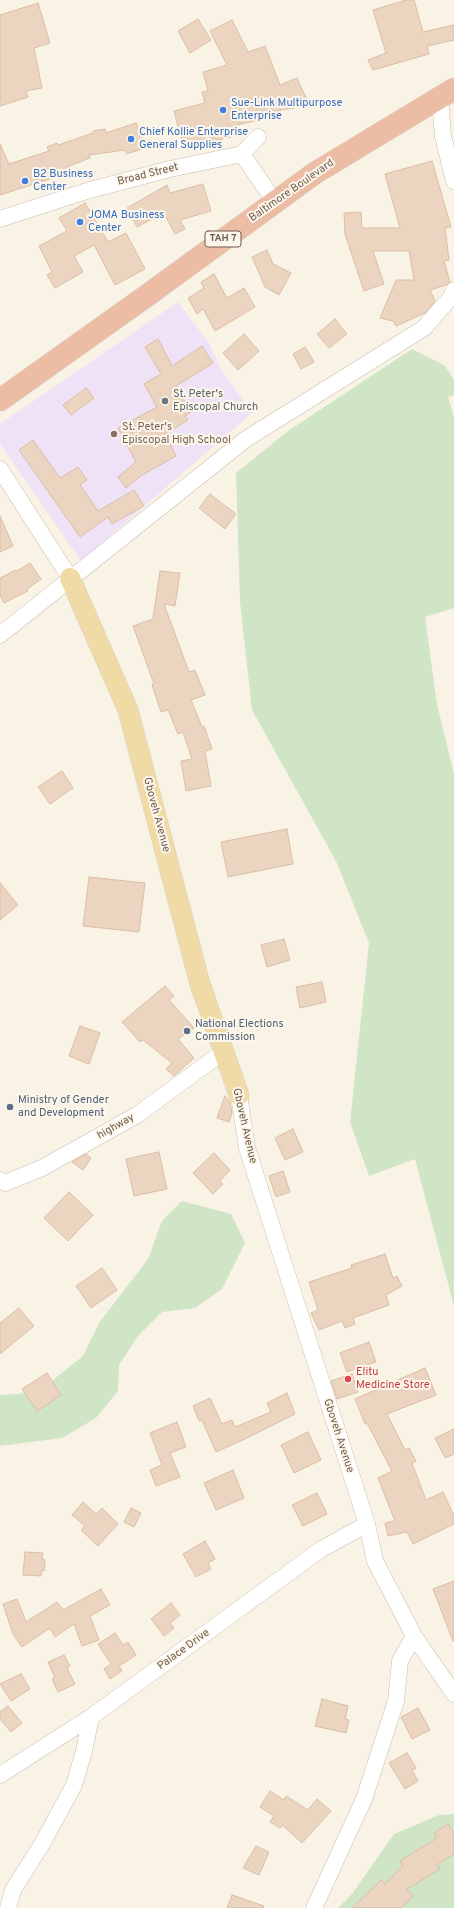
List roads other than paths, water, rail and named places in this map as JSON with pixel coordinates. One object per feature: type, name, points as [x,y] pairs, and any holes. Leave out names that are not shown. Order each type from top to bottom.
[{"type":"highway","name":"Baltimore Boulevard","points":[[0,400],[145,297],[315,173],[448,104]]},
{"type":"main road","name":"Gboveh Avenue","points":[[70,578],[128,710],[200,984],[239,1096]]},
{"type":"street","points":[[448,104],[443,136],[454,181]]},
{"type":"street","points":[[258,137],[242,154],[274,202]]},
{"type":"street","name":"Broad Street","points":[[0,219],[90,190],[170,169],[242,154]]},
{"type":"street","points":[[0,634],[246,439],[424,328],[451,297],[454,290]]},
{"type":"street","name":"Gboveh Avenue","points":[[0,469],[70,578]]},
{"type":"street","name":"highway","points":[[0,1180],[5,1183],[42,1168],[137,1115],[223,1052]]},
{"type":"street","name":"Gboveh Avenue","points":[[239,1096],[247,1148],[367,1524],[375,1561],[414,1636],[454,1694]]},
{"type":"street","name":"Palace Drive","points":[[0,1775],[91,1717],[320,1550],[367,1524]]},
{"type":"street","points":[[314,1908],[364,1799],[396,1701],[400,1661],[414,1636]]},
{"type":"street","points":[[8,1908],[13,1890],[42,1844],[74,1785],[84,1751],[91,1717]]},
{"type":"place","name":"Sue-Link Multipurpose Enterprise","points":[[223,110]]},
{"type":"place","name":"Chief Kollie Enterprise General Supplies","points":[[131,139]]},
{"type":"place","name":"B2 Business Center","points":[[25,181]]},
{"type":"place","name":"JOMA Business Center","points":[[80,222]]},
{"type":"place","name":"St. Peter's Episcopal Church","points":[[165,401]]},
{"type":"place","name":"St. Peter's Episcopal High School","points":[[114,434]]},
{"type":"place","name":"National Elections Commission","points":[[187,1031]]},
{"type":"place","name":"Ministry of Gender and Development","points":[[10,1107]]},
{"type":"place","name":"Elitu Medicine Store","points":[[348,1379]]}]
